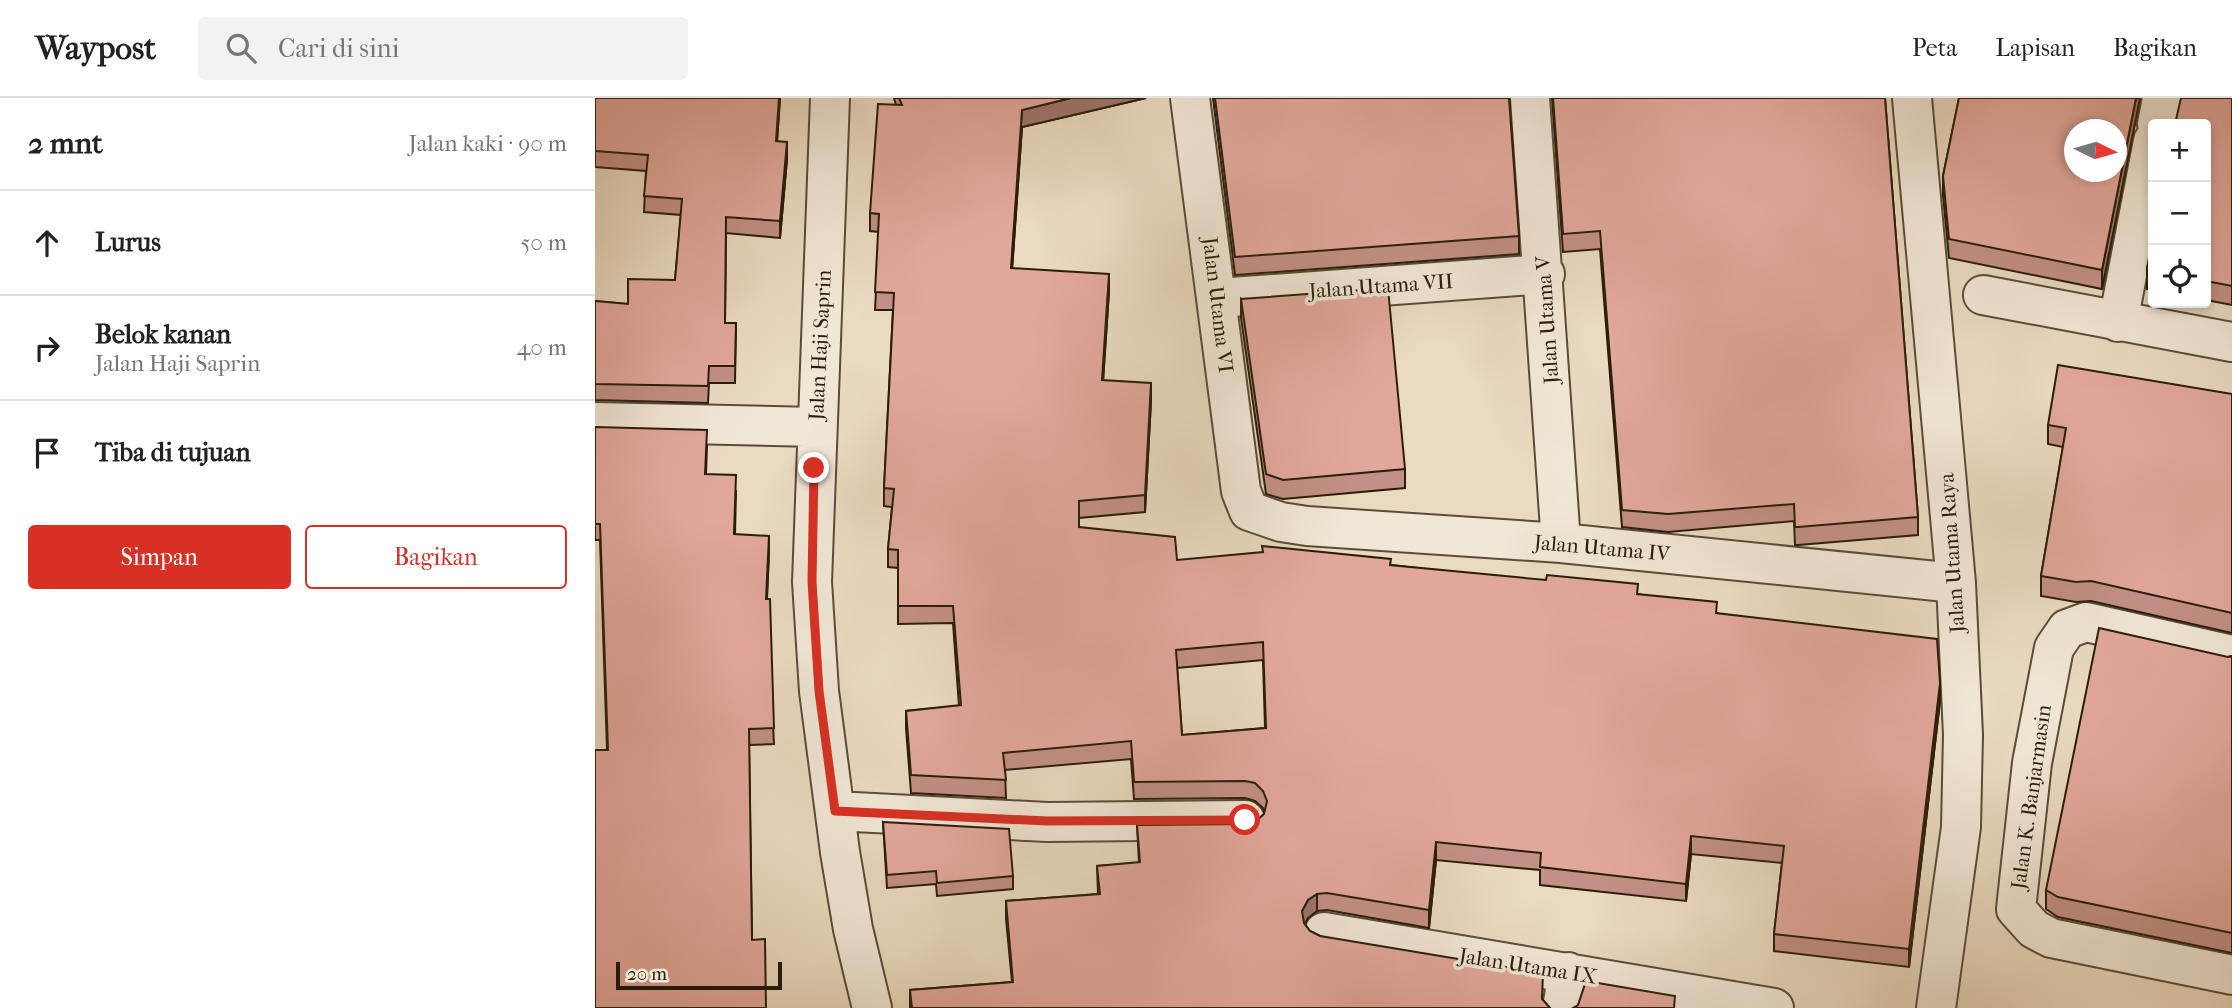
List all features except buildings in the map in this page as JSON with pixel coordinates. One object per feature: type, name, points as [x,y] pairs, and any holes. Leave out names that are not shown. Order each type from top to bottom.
[{"type":"street","name":"Jalan Haji Saprin","points":[[830,98],[812,582],[819,691],[835,811],[853,929],[872,1008]]},
{"type":"street","name":"Jalan Utama VI","points":[[1191,98],[1241,491],[1248,511]]},
{"type":"street","name":"Jalan Utama V","points":[[1530,98],[1545,274],[1562,543]]},
{"type":"street","name":"Jalan Utama Raya","points":[[1912,98],[1956,583],[1963,734],[1961,827],[1936,1008]]},
{"type":"street","points":[[2158,119],[2162,98]]},
{"type":"street","points":[[2118,322],[2148,167]]},
{"type":"street","name":"Jalan Utama VII","points":[[1218,298],[1545,274]]},
{"type":"street","points":[[1983,295],[2232,342]]},
{"type":"street","points":[[595,422],[816,428]]},
{"type":"street","name":"Jalan Utama IV","points":[[1248,511],[1282,522],[1307,526],[1562,543],[1956,583]]},
{"type":"street","name":"Jalan K. Banjarmasin","points":[[2232,656],[2086,622],[2067,629],[2054,648],[2032,763],[2016,909],[2033,929],[2051,938],[2232,975]]},
{"type":"street","points":[[835,811],[1047,821],[1245,820]]},
{"type":"street","name":"Jalan Utama IX","points":[[1324,932],[1565,990],[1774,1008]]},
{"type":"route","points":[[814,468],[812,582],[819,691],[835,811],[1047,821],[1245,820]]}]
